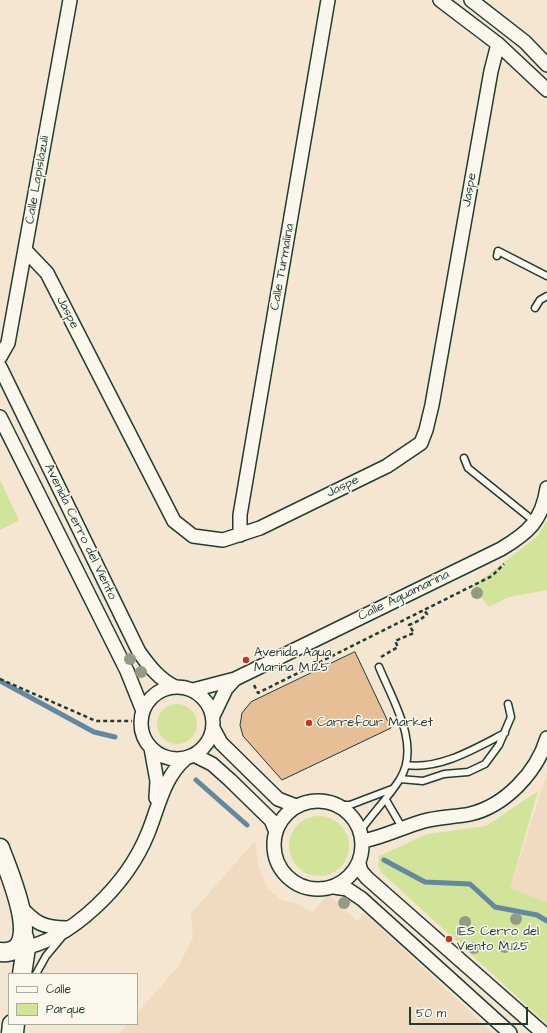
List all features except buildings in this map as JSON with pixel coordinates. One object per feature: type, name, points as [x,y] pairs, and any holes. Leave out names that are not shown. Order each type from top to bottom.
[{"type":"street","name":"Calle Lapislázuli","points":[[0,357],[8,343],[70,0]]},
{"type":"street","name":"Calle Turmalina","points":[[240,535],[240,515],[328,0]]},
{"type":"street","points":[[440,0],[498,44],[547,90]]},
{"type":"street","points":[[472,0],[525,42],[547,65]]},
{"type":"street","name":"Jaspe","points":[[25,250],[47,273],[174,521],[192,536],[223,540],[260,528],[387,466],[421,443],[432,405],[491,71],[498,44]]},
{"type":"street","name":"Avenida Cerro del Viento","points":[[0,366],[139,652],[155,673],[164,681],[175,687]]},
{"type":"street","name":"Avenida Cerro del Viento","points":[[0,417],[128,671],[142,716]]},
{"type":"street","name":"Calle Aguamarina","points":[[193,690],[235,679],[501,549],[522,536],[535,522],[545,503],[547,488]]},
{"type":"street","name":"Calle Aguamarina","points":[[213,722],[226,689],[235,679]]},
{"type":"street","points":[[156,808],[157,781],[151,748],[141,731],[142,716],[152,697],[159,691],[175,687],[193,690],[206,701],[221,743],[278,799],[296,806]]},
{"type":"street","points":[[16,946],[46,941],[71,926],[98,905],[125,873],[138,853],[148,833],[156,808],[169,777],[176,766],[203,748],[210,739],[213,722]]},
{"type":"street","points":[[362,836],[403,829],[424,821],[471,814],[491,805],[511,793],[530,772],[540,757],[547,738]]},
{"type":"street","points":[[151,748],[167,758],[190,757],[212,764],[236,785],[271,820],[276,832]]},
{"type":"street","points":[[359,864],[353,874],[334,887],[322,890],[309,889],[298,885],[288,878],[280,868],[275,856],[274,844],[276,832],[287,813],[296,806],[317,800],[338,805],[348,811],[355,820],[362,836],[359,864],[361,871],[367,878],[543,1033]]},
{"type":"street","points":[[0,848],[19,905],[24,930],[16,946],[22,973]]},
{"type":"street","points":[[334,887],[347,889],[362,899],[510,1033]]},
{"type":"street","points":[[19,905],[28,915],[40,924],[71,926]]},
{"type":"lane","points":[[497,256],[498,251],[547,276]]},
{"type":"lane","points":[[535,308],[540,300],[547,296]]},
{"type":"lane","points":[[464,458],[468,468],[535,522]]},
{"type":"lane","points":[[362,836],[400,778],[406,765],[408,754],[408,740],[379,667]]},
{"type":"lane","points":[[400,778],[423,781],[444,774],[468,772],[485,764],[499,745],[505,733],[511,717],[508,704]]},
{"type":"lane","points":[[406,765],[417,766],[442,761],[473,750],[505,733]]},
{"type":"lane","points":[[338,805],[350,805],[386,793],[394,788]]},
{"type":"lane","points":[[386,800],[403,829]]},
{"type":"lane","points":[[37,973],[56,942],[71,926]]},
{"type":"path","points":[[248,672],[258,693],[492,576],[507,562],[501,549]]},
{"type":"path","points":[[379,667],[381,656],[398,647],[395,641],[414,633],[410,625],[420,620],[427,614],[424,610]]},
{"type":"path","points":[[0,679],[96,721],[142,716]]},
{"type":"shaded area","points":[[547,773],[547,902],[510,888]]},
{"type":"shaded area","points":[[255,841],[258,864],[267,888],[281,900],[298,904],[312,913],[328,894],[358,922],[364,913],[493,1033],[120,1033],[127,1025],[138,1025],[138,1012],[178,967],[193,938],[191,913]]},
{"type":"green space","points":[[0,480],[19,520],[0,530]]},
{"type":"green space","points":[[547,520],[547,590],[509,597],[489,607],[473,586],[538,536]]},
{"type":"green space","points":[[173,704],[181,704],[188,707],[194,713],[197,724],[194,735],[188,741],[181,744],[173,744],[166,741],[160,735],[157,728],[157,720],[160,713],[166,707]]},
{"type":"green space","points":[[538,791],[510,888],[547,902],[547,1024],[382,873],[378,866],[379,856],[428,834],[486,826]]},
{"type":"green space","points":[[313,816],[325,816],[341,824],[347,834],[349,846],[347,858],[341,868],[325,876],[313,876],[297,868],[289,852],[289,840],[297,824]]},
{"type":"waterway","points":[[0,681],[94,732],[115,737]]},
{"type":"waterway","points":[[196,780],[247,825]]},
{"type":"waterway","points":[[384,860],[425,882],[470,884],[495,907],[537,915],[547,921]]},
{"type":"place","name":"Avenida Agua Marina M.125","points":[[246,660]]},
{"type":"place","name":"Carrefour Market","points":[[309,723]]},
{"type":"place","name":"IES Cerro del Viento M.125","points":[[449,939]]}]
